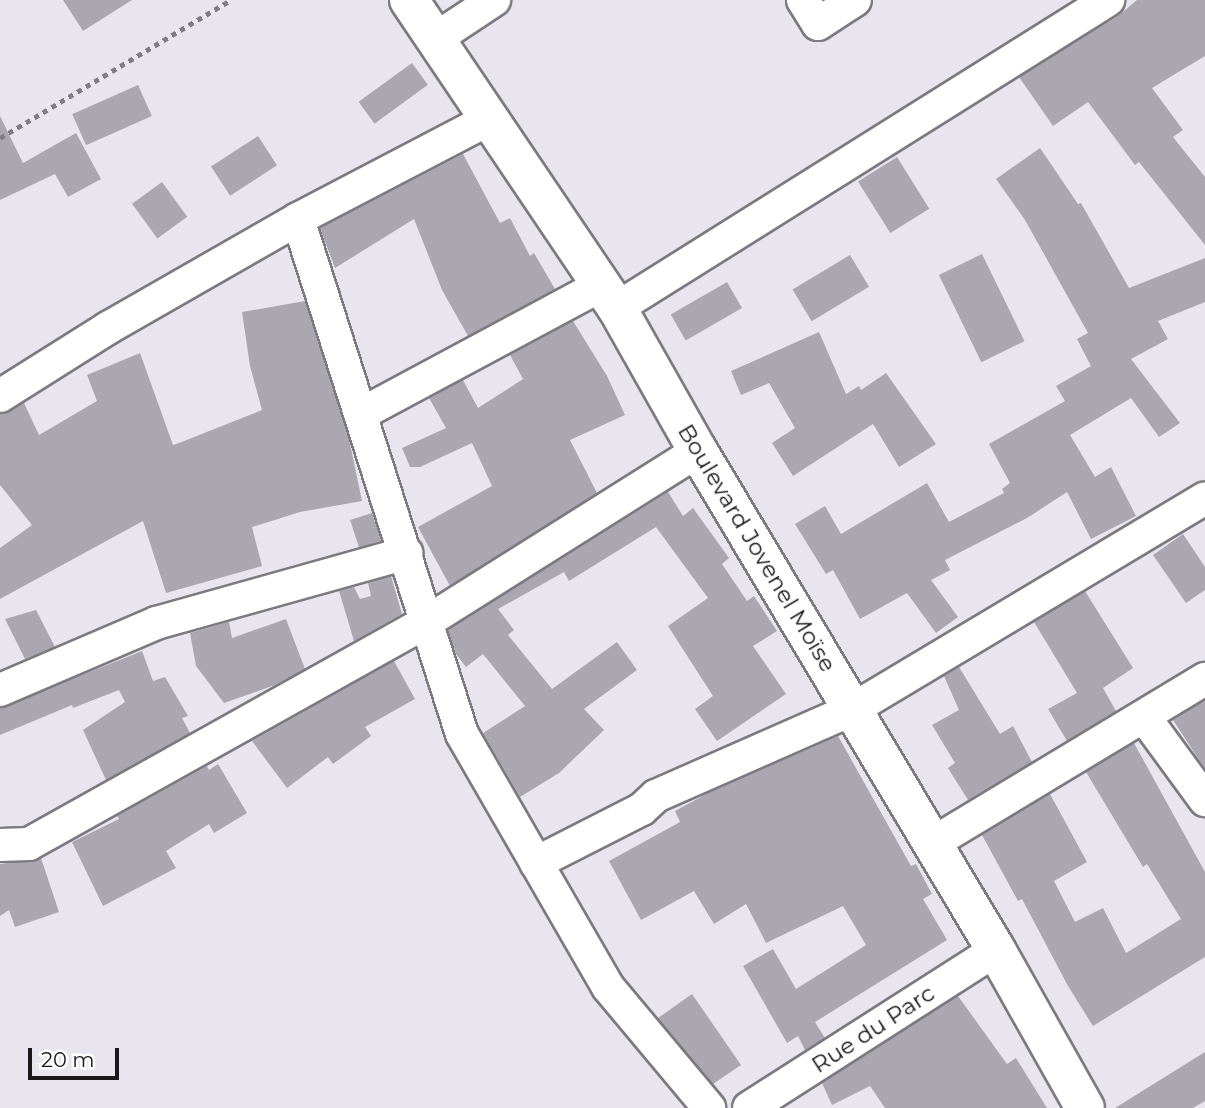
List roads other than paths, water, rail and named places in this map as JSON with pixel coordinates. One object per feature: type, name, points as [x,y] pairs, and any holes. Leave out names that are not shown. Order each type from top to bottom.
[{"type":"main road","name":"Boulevard Jovenel Moïse","points":[[409,0],[609,297],[996,950],[1085,1108]]},
{"type":"street","points":[[435,39],[494,0]]},
{"type":"street","points":[[803,0],[818,24],[855,0]]},
{"type":"street","points":[[361,414],[609,297],[1108,0]]},
{"type":"street","points":[[0,396],[108,328],[298,219],[489,119]]},
{"type":"street","points":[[298,219],[462,734],[608,987],[709,1108]]},
{"type":"street","points":[[0,845],[29,844],[428,621],[698,451]]},
{"type":"street","points":[[536,863],[642,809],[656,796],[853,709],[1205,498]]},
{"type":"street","points":[[0,690],[156,623],[406,553]]},
{"type":"street","points":[[933,844],[1205,680]]},
{"type":"street","points":[[1145,718],[1205,800]]},
{"type":"street","name":"Rue du Parc","points":[[749,1108],[996,950]]}]
